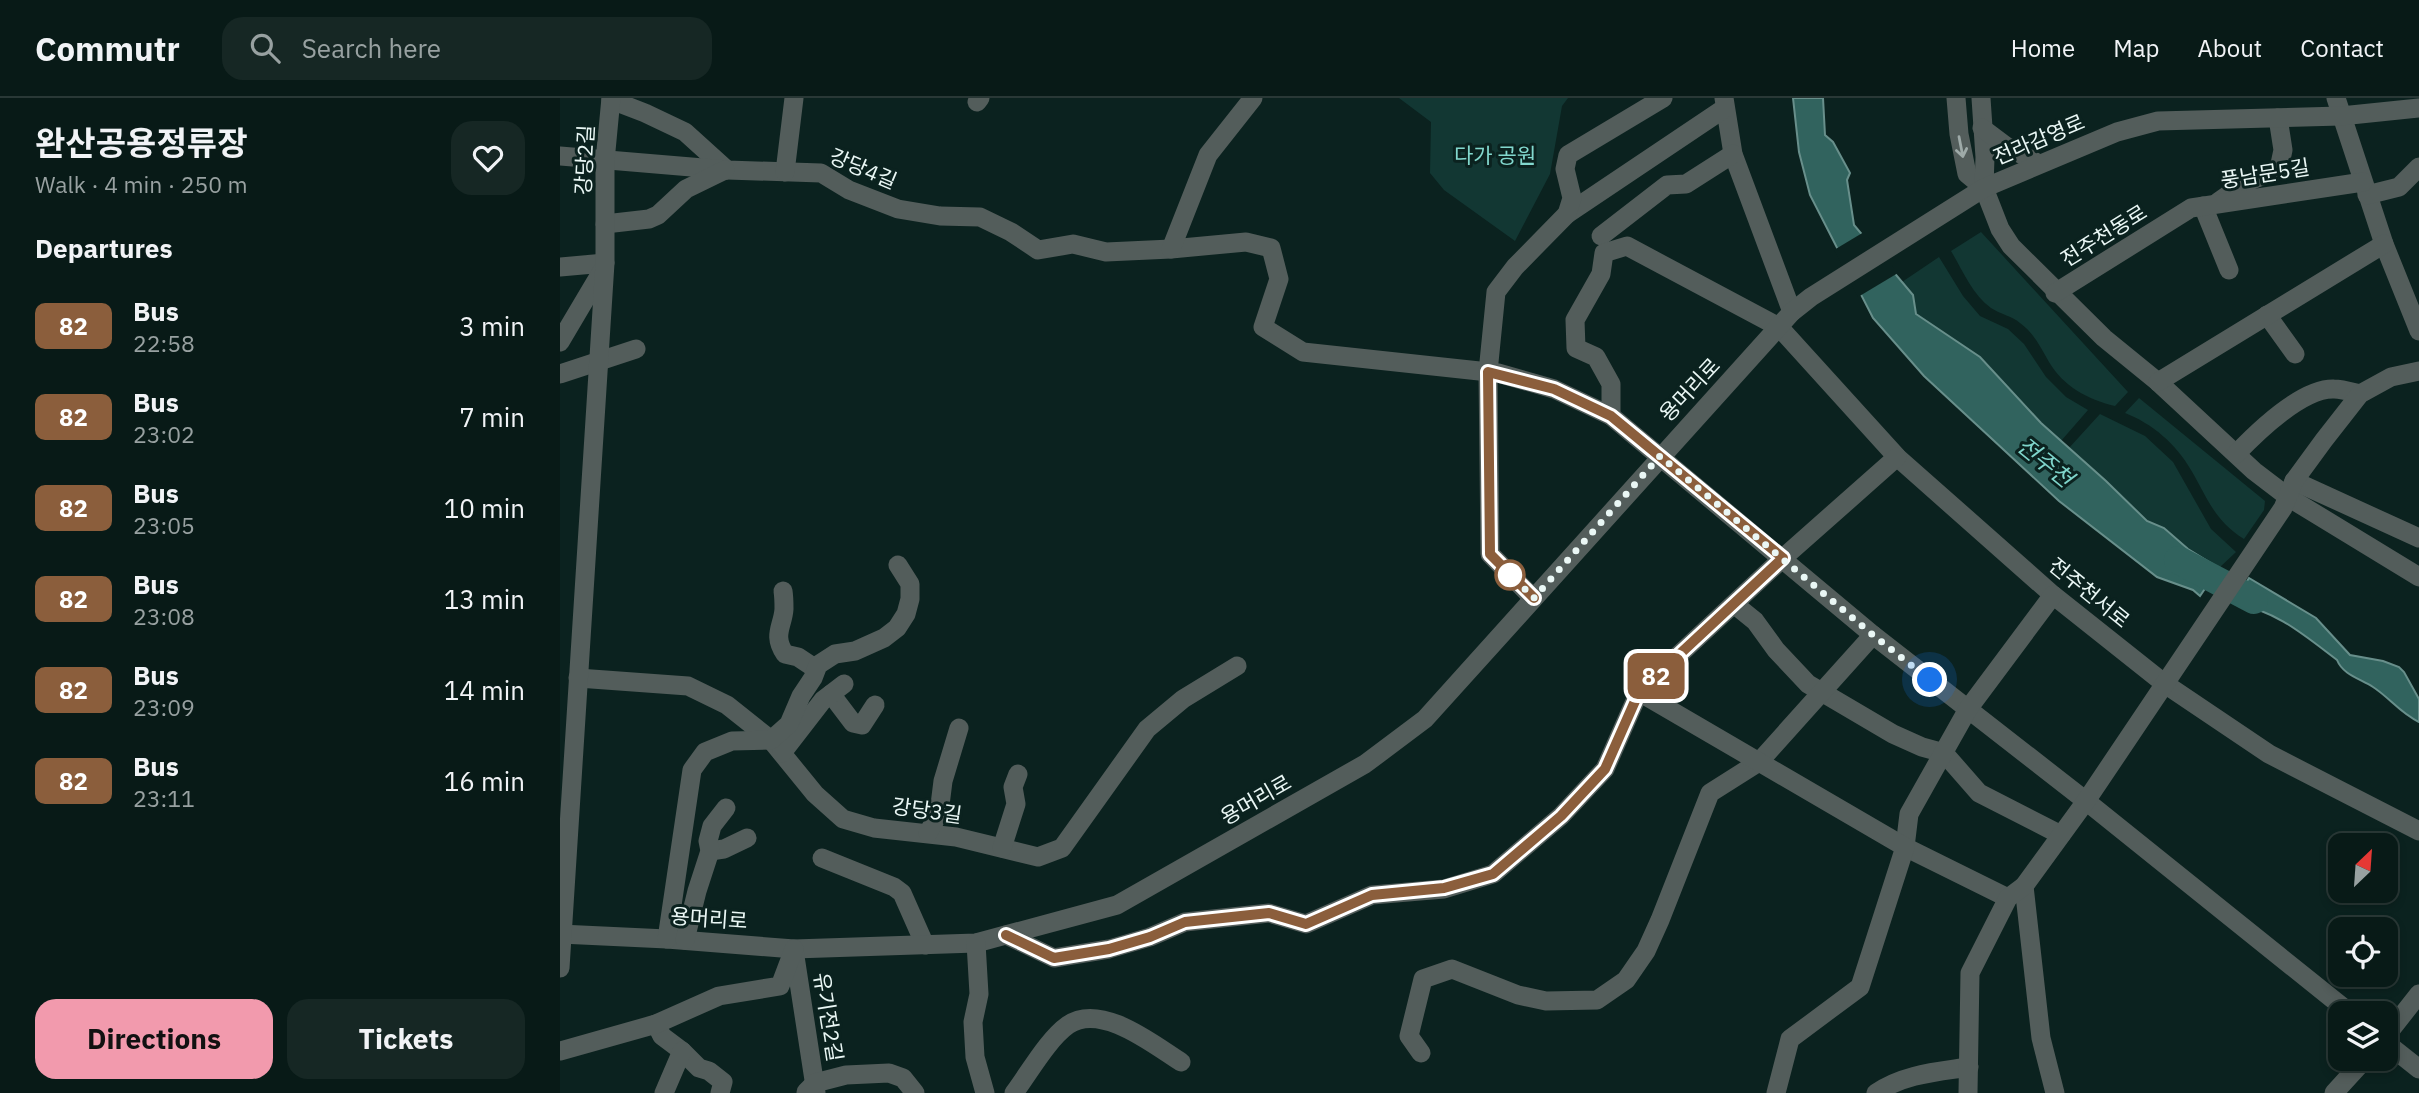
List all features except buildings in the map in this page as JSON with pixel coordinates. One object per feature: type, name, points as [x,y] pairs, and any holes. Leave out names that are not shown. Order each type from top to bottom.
[{"type":"street","points":[[785,172],[794,98]]},
{"type":"street","points":[[1253,98],[1208,155],[1171,249],[1246,242],[1271,248],[1279,279],[1263,327],[1303,352],[1488,372],[1554,389],[1611,416],[1873,635],[2086,801],[2335,1001]]},
{"type":"street","points":[[1567,214],[1572,198],[1565,169],[1568,155],[1663,98]]},
{"type":"street","name":"전주천동로","points":[[1956,98],[1959,134],[1967,174],[1984,188]]},
{"type":"street","name":"전주천동로","points":[[1981,98],[1984,188],[2000,229],[2011,246],[2055,293],[2236,454],[2288,496],[2419,577]]},
{"type":"street","points":[[611,99],[685,132],[727,170]]},
{"type":"street","name":"강당2길","points":[[560,968],[604,265],[605,161],[611,99]]},
{"type":"street","points":[[1534,598],[1490,554],[1488,372],[1496,292],[1515,267],[1567,214],[1725,103],[1733,155],[1792,312]]},
{"type":"street","points":[[2338,107],[2384,244],[2415,310],[2419,331]]},
{"type":"street","name":"전라감영로","points":[[1961,202],[1984,188],[2039,164],[2117,132],[2158,121],[2278,118],[2338,107],[2419,108]]},
{"type":"street","points":[[2230,270],[2209,206],[2245,183],[2276,170],[2283,149],[2278,118]]},
{"type":"street","points":[[1982,128],[2006,146],[2039,164]]},
{"type":"street","points":[[1601,236],[1667,185],[1686,184],[1733,155]]},
{"type":"street","name":"강당4길","points":[[560,156],[727,170],[821,173],[849,190],[898,209],[940,216],[980,217],[1011,232],[1038,250],[1073,244],[1106,251],[1171,249]]},
{"type":"street","name":"풍남문5길","points":[[2177,217],[2191,208],[2365,188],[2399,187],[2419,167]]},
{"type":"street","name":"강당2길","points":[[605,224],[649,219],[658,215],[686,189],[727,170]]},
{"type":"street","name":"용머리로","points":[[561,934],[794,949],[975,943],[1117,905],[1365,764],[1425,719],[1792,312],[1811,297],[1961,202]]},
{"type":"street","name":"전주천동로","points":[[2055,293],[2177,217]]},
{"type":"street","points":[[2158,382],[2384,244]]},
{"type":"street","name":"전주천서로","points":[[1611,416],[1611,384],[1596,357],[1576,348],[1575,320],[1601,274],[1604,253],[1628,246],[1779,327],[1897,457],[2053,594],[2165,684],[2269,754],[2419,831]]},
{"type":"street","points":[[560,267],[604,265]]},
{"type":"street","points":[[560,342],[604,265]]},
{"type":"street","points":[[2267,315],[2295,354]]},
{"type":"street","points":[[560,374],[636,349]]},
{"type":"street","points":[[1968,1093],[1970,973],[2008,898],[2024,886],[2086,801],[2181,662],[2324,440],[2360,394],[2391,377],[2419,371]]},
{"type":"street","points":[[2236,454],[2263,426],[2300,399],[2332,388],[2360,394]]},
{"type":"street","points":[[1006,935],[1054,958],[1109,949],[1150,937],[1185,922],[1269,913],[1306,924],[1372,895],[1444,888],[1493,874],[1561,816],[1605,769],[1639,692],[1897,457]]},
{"type":"street","name":"전주천동로","points":[[2288,496],[2394,526],[2419,538]]},
{"type":"street","points":[[776,747],[818,665],[835,654],[855,651],[884,638],[897,628],[911,599],[910,584],[898,565]]},
{"type":"street","points":[[783,591],[784,612],[779,623],[781,648],[785,654],[798,657],[816,669]]},
{"type":"street","points":[[1776,1093],[1790,1040],[1860,987],[1905,846],[1909,814],[1968,709],[2053,594]]},
{"type":"street","points":[[1734,604],[1755,621],[1776,650],[1808,684],[1893,734],[1944,753],[1979,793],[2061,835]]},
{"type":"street","points":[[1420,1053],[1409,1036],[1423,979],[1433,975],[1452,969],[1518,995],[1546,1001],[1597,1000],[1626,980],[1646,951],[1660,920],[1710,793],[1759,762],[1873,635]]},
{"type":"street","name":"강당3길","points":[[578,678],[688,686],[727,705],[776,747],[815,794],[843,819],[874,828],[928,833],[1038,857],[1062,848],[1147,729],[1183,699],[1237,666]]},
{"type":"street","points":[[776,747],[837,689],[853,723],[862,725],[875,705]]},
{"type":"street","points":[[1639,692],[1905,846],[2008,898]]},
{"type":"street","points":[[928,833],[939,813],[943,780],[960,729]]},
{"type":"street","points":[[676,940],[692,770],[705,752],[732,741],[776,747]]},
{"type":"street","points":[[1002,848],[1016,804],[1013,787],[1018,774]]},
{"type":"street","points":[[676,940],[697,891],[710,851],[708,841],[712,825],[726,808]]},
{"type":"street","points":[[710,851],[724,849],[747,838]]},
{"type":"street","points":[[822,858],[894,887],[902,893],[926,945]]},
{"type":"street","points":[[2024,886],[2041,1038],[2055,1093]]},
{"type":"street","points":[[975,943],[979,993],[973,1022],[975,1057],[985,1093]]},
{"type":"street","points":[[560,1051],[656,1024],[719,996],[780,986],[794,949]]},
{"type":"street","name":"유기전2길","points":[[794,949],[812,1090]]},
{"type":"street","points":[[2398,1022],[2419,994]]},
{"type":"street","points":[[1014,1093],[1059,1033],[1070,1023],[1085,1018],[1102,1018],[1127,1029],[1181,1062]]},
{"type":"street","points":[[656,1024],[662,1036],[699,1068],[709,1070],[723,1082],[720,1093]]},
{"type":"street","points":[[2398,1050],[2419,1069]]},
{"type":"street","points":[[664,1093],[682,1051]]},
{"type":"street","points":[[1876,1093],[1896,1087],[1914,1075],[1969,1067]]},
{"type":"street","points":[[2334,1093],[2354,1071]]},
{"type":"street","points":[[812,1090],[846,1076],[889,1073],[902,1078],[915,1093]]},
{"type":"green space","name":"다가 공원","points":[[1399,98],[1568,98],[1562,106],[1550,174],[1515,241],[1444,190],[1430,173],[1431,122]]},
{"type":"green space","points":[[1981,232],[2128,392],[2115,406],[2086,396],[2069,385],[2055,371],[2025,327],[1991,308],[1978,296],[1951,251]]},
{"type":"green space","points":[[1939,257],[1963,296],[1980,316],[2008,329],[2024,344],[2046,377],[2066,397],[2088,410],[2061,441],[1980,357],[1916,314],[1913,295],[1902,282]]},
{"type":"green space","points":[[2139,398],[2265,501],[2264,510],[2244,539],[2225,524],[2171,443],[2145,423],[2125,413]]},
{"type":"green space","points":[[2100,414],[2145,436],[2173,462],[2211,529],[2236,552],[2219,568],[2188,549],[2164,528],[2147,521],[2069,448]]},
{"type":"water","points":[[1793,98],[1823,98],[1825,135],[1833,142],[1850,173],[1847,180],[1854,225],[1913,295],[1916,314],[1980,357],[2041,423],[2147,521],[2164,528],[2188,549],[2219,568],[2200,596],[2193,590],[2157,577],[2059,501],[1924,376],[1873,318],[1810,195],[1799,152]]},
{"type":"water","points":[[2249,578],[2316,618],[2350,655],[2399,667],[2419,699],[2419,722],[2373,687],[2348,673],[2337,660],[2288,625],[2263,612],[2233,602]]},
{"type":"pier","points":[[1864,232],[1898,273],[1858,297],[1834,250]]},
{"type":"waterway","name":"전주천","points":[[2178,560],[2254,600]]},
{"type":"bus line","name":"82","points":[[1006,935],[1054,958],[1109,949],[1150,937],[1185,922],[1269,913],[1306,924],[1372,895],[1444,888],[1493,874],[1561,816],[1605,769],[1633,711],[1639,692],[1783,558],[1611,416],[1554,389],[1488,372],[1490,554],[1534,598]]},
{"type":"route","points":[[1510,575],[1504,569],[1534,598],[1660,456],[1930,680]]}]
